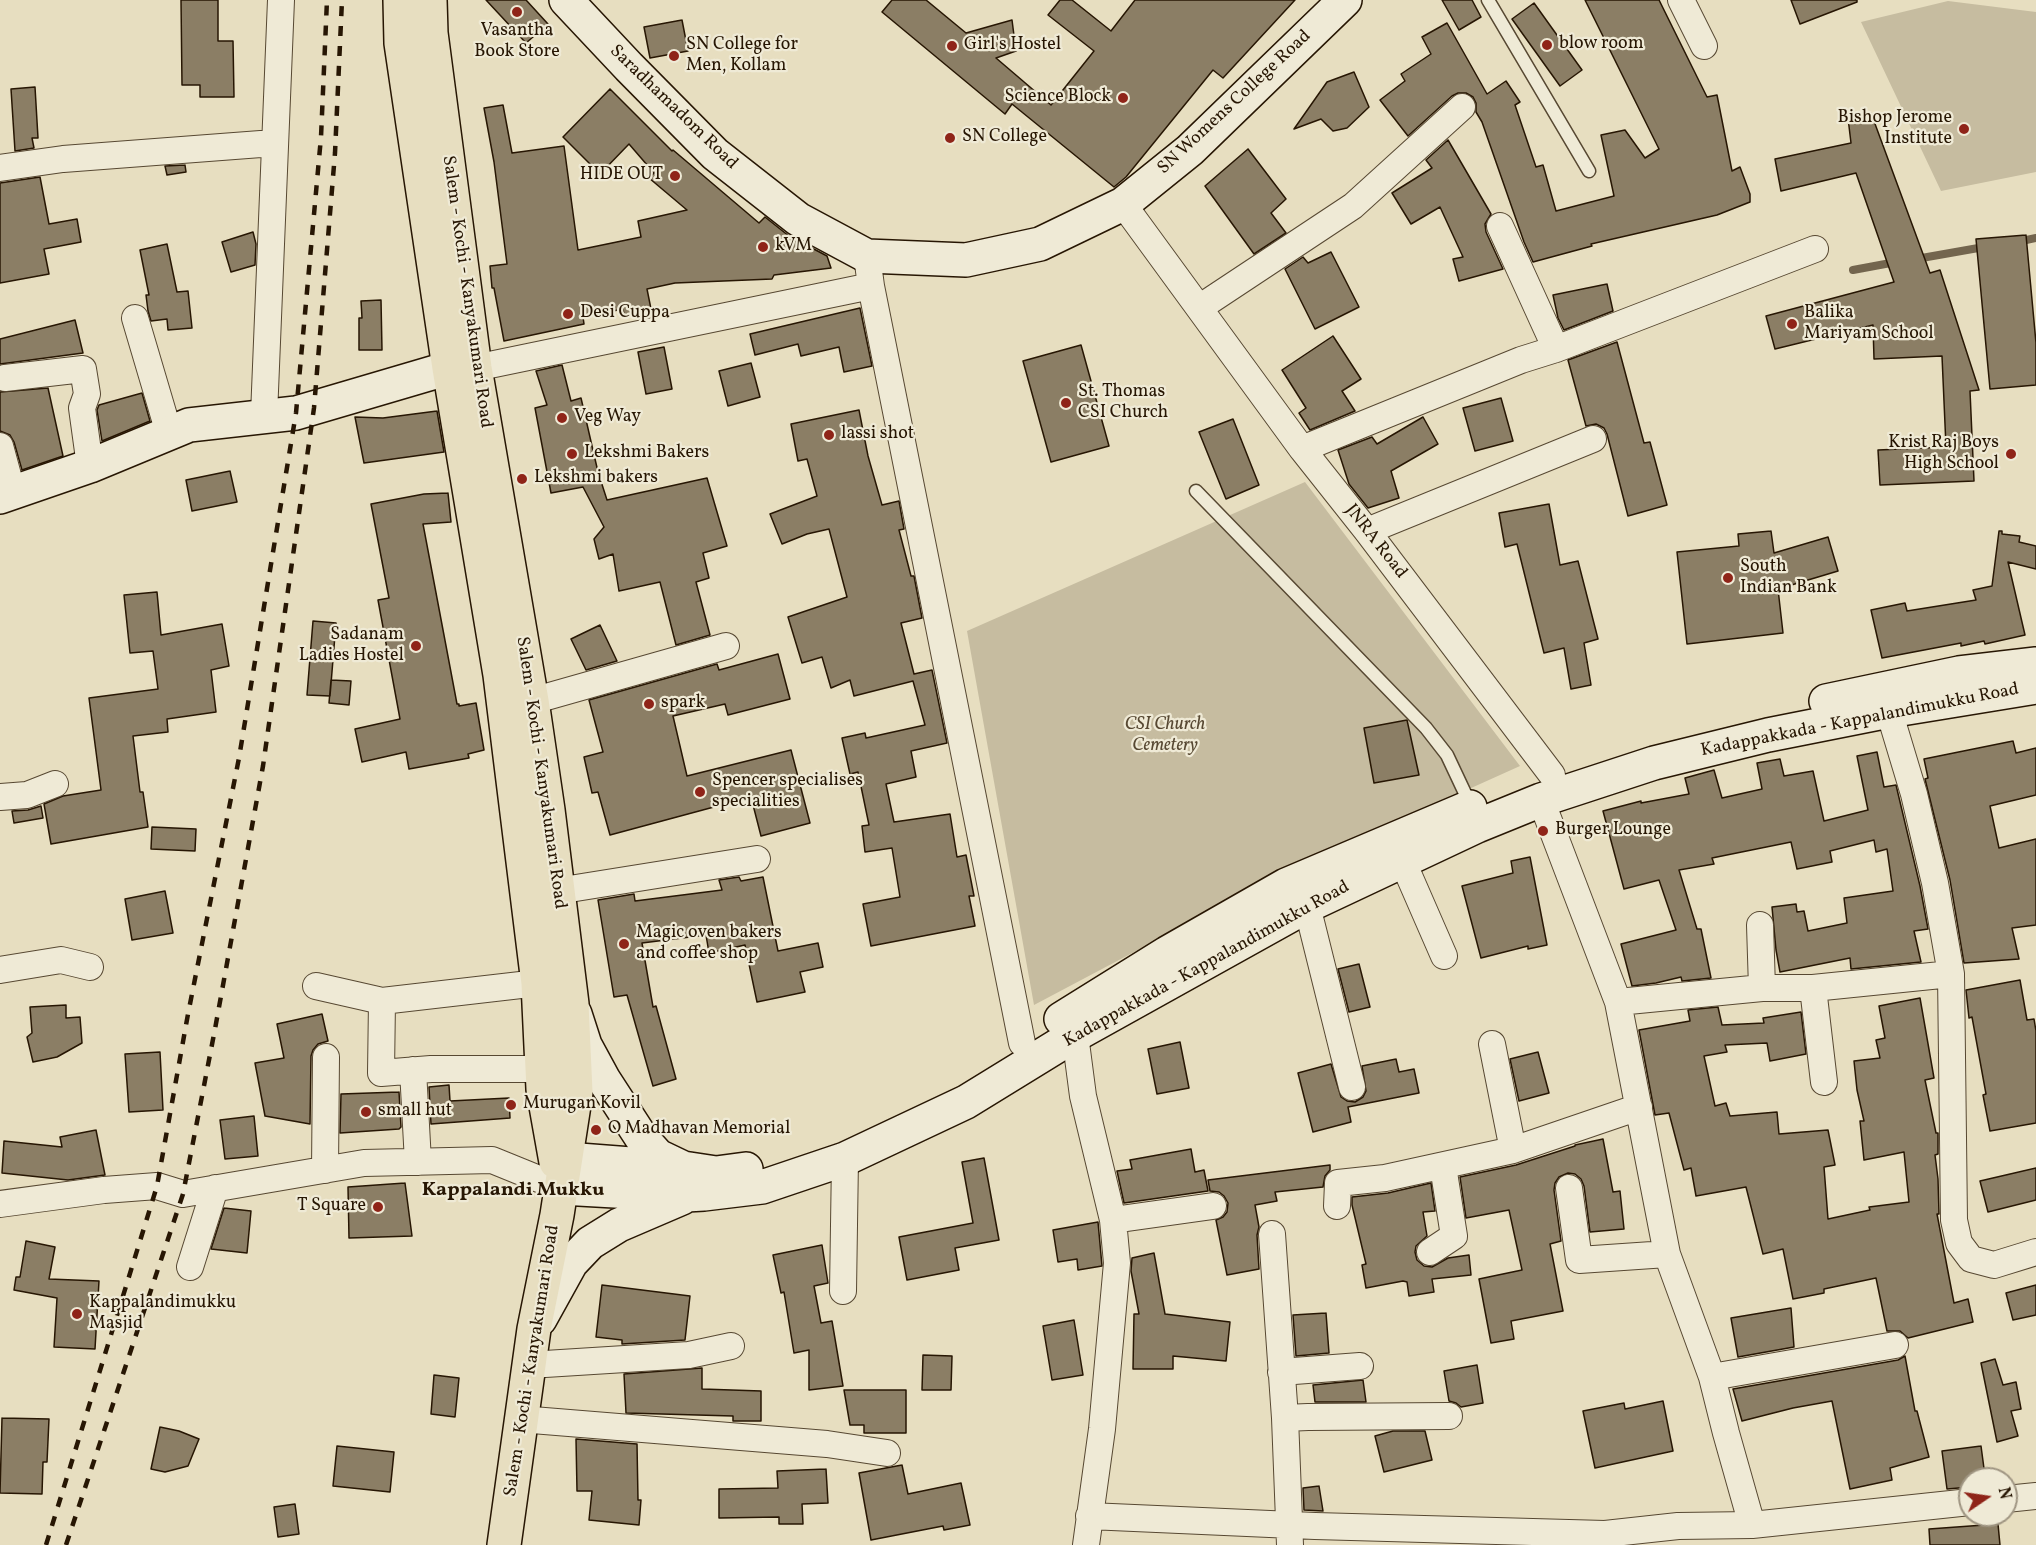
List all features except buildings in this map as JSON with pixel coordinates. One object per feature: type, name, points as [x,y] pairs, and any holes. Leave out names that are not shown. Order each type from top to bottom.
[{"type":"main road","points":[[400,0],[401,43],[462,368],[538,983],[543,1089],[563,1173],[685,1182]]},
{"type":"main road","name":"Salem - Kochi - Kanyakumari Road","points":[[430,0],[431,33],[462,368],[532,701],[572,1004],[576,1092],[534,1329],[504,1545]]},
{"type":"main road","name":"Saradhamadom Road","points":[[566,0],[715,154],[869,271],[966,260],[1040,244],[1123,204]]},
{"type":"main road","name":"SN Womens College Road","points":[[1123,204],[1190,150],[1345,0]]},
{"type":"main road","points":[[7,495],[90,466],[189,425],[296,413],[462,368]]},
{"type":"main road","name":"Kadappakkada - Kappalandimukku Road","points":[[685,1182],[762,1187],[844,1159],[966,1102],[1075,1035],[1307,906],[1477,826],[1547,787],[1745,718],[1959,673],[2036,663]]},
{"type":"main road","name":"Kadappakkada - Kappalandimukku Road","points":[[685,1182],[716,1173],[771,1166],[927,1101],[1167,953],[1286,885],[1471,806],[1768,735],[1889,711],[2036,687]]},
{"type":"main road","points":[[572,1004],[585,1045],[604,1080],[642,1137],[685,1182]]},
{"type":"main road","points":[[534,1329],[571,1263],[590,1243],[685,1182]]},
{"type":"street","points":[[264,415],[281,0]]},
{"type":"street","points":[[1681,0],[1704,46]]},
{"type":"street","points":[[1199,308],[1353,206],[1462,107]]},
{"type":"street","points":[[0,168],[63,159],[274,143]]},
{"type":"street","name":"JNRA Road","points":[[1123,204],[1302,450],[1367,531],[1547,787],[1618,1002],[1667,1254],[1712,1377],[1752,1525]]},
{"type":"street","points":[[1500,226],[1556,349]]},
{"type":"street","points":[[1302,450],[1521,360],[1556,349],[1815,249]]},
{"type":"street","points":[[462,368],[869,271],[1022,1043]]},
{"type":"street","points":[[135,318],[169,434]]},
{"type":"street","points":[[5,378],[83,369],[87,393],[82,408],[90,466]]},
{"type":"street","points":[[1367,531],[1593,439]]},
{"type":"street","points":[[0,446],[7,495]]},
{"type":"street","points":[[532,701],[726,646]]},
{"type":"street","points":[[1889,711],[1914,794],[1935,883],[1951,974],[1954,1220],[1959,1243],[1971,1259],[1994,1265],[2036,1252]]},
{"type":"street","points":[[0,797],[27,795],[55,784]]},
{"type":"street","points":[[557,891],[757,859]]},
{"type":"street","points":[[1403,862],[1444,956]]},
{"type":"street","points":[[1307,906],[1352,1087]]},
{"type":"street","points":[[1760,925],[1762,988]]},
{"type":"street","points":[[0,970],[60,960],[90,967]]},
{"type":"street","points":[[1618,1002],[1762,988],[1813,988],[1951,974]]},
{"type":"street","points":[[316,986],[382,1001],[538,983]]},
{"type":"street","points":[[1813,988],[1824,1082]]},
{"type":"street","points":[[382,1001],[381,1073],[413,1070],[543,1069]]},
{"type":"street","points":[[1075,1035],[1083,1096],[1113,1220],[1117,1263],[1102,1429],[1086,1545]]},
{"type":"street","points":[[1492,1044],[1513,1150]]},
{"type":"street","points":[[325,1170],[326,1057]]},
{"type":"street","points":[[413,1070],[418,1162]]},
{"type":"street","points":[[1337,1206],[1338,1183],[1385,1178],[1513,1150],[1639,1107]]},
{"type":"street","points":[[843,1291],[844,1159]]},
{"type":"street","points":[[0,1204],[104,1190],[157,1186],[183,1194],[364,1163],[492,1160],[563,1173]]},
{"type":"street","points":[[1430,1252],[1454,1236],[1443,1166]]},
{"type":"street","points":[[190,1267],[214,1188]]},
{"type":"street","points":[[1569,1188],[1579,1260],[1667,1254]]},
{"type":"street","points":[[1113,1220],[1213,1206]]},
{"type":"street","points":[[1272,1234],[1291,1535]]},
{"type":"street","points":[[1712,1377],[1895,1344]]},
{"type":"street","points":[[529,1365],[689,1355],[731,1346]]},
{"type":"street","points":[[1281,1372],[1360,1366]]},
{"type":"street","points":[[1285,1418],[1449,1416]]},
{"type":"street","points":[[520,1419],[827,1444],[887,1453]]},
{"type":"street","points":[[2018,1498],[2036,1496]]},
{"type":"street","points":[[1089,1516],[1291,1535],[1605,1539],[1679,1535],[1958,1503]]},
{"type":"lane","points":[[1488,0],[1589,171]]},
{"type":"lane","points":[[1196,491],[1426,728],[1447,755],[1471,806]]},
{"type":"green space","name":"Bishop Jerome Institute","points":[[1948,1],[2036,12],[2036,172],[1941,191],[1861,22]]},
{"type":"green space","name":"CSI Church Cemetery","points":[[1305,482],[1520,766],[1287,871],[1034,1005],[967,631]]},
{"type":"waterway","points":[[2017,242],[2036,238]]},
{"type":"waterway","points":[[1916,259],[1984,247]]},
{"type":"waterway","points":[[1853,270],[1896,262]]},
{"type":"railway","points":[[46,1545],[157,1186],[188,1014],[239,758],[296,413],[321,137],[327,0]]},
{"type":"railway","points":[[66,1545],[183,1194],[263,766],[314,408],[335,153],[342,0]]},
{"type":"place","name":"Vasantha Book Store","points":[[517,12]]},
{"type":"place","name":"blow room","points":[[1547,45]]},
{"type":"place","name":"Girl's Hostel","points":[[952,46]]},
{"type":"place","name":"SN College for Men, Kollam","points":[[674,56]]},
{"type":"place","name":"Science Block","points":[[1123,98]]},
{"type":"place","name":"Bishop Jerome Institute","points":[[1964,129]]},
{"type":"place","name":"SN College","points":[[950,138]]},
{"type":"place","name":"HIDE OUT","points":[[675,176]]},
{"type":"place","name":"kVM","points":[[763,247]]},
{"type":"place","name":"Desi Cuppa","points":[[568,314]]},
{"type":"place","name":"Balika Mariyam School","points":[[1792,324]]},
{"type":"place","name":"St. Thomas CSI Church","points":[[1066,403]]},
{"type":"place","name":"Veg Way","points":[[562,418]]},
{"type":"place","name":"lassi shot","points":[[829,435]]},
{"type":"place","name":"Lekshmi Bakers","points":[[572,454]]},
{"type":"place","name":"Krist Raj Boys High School","points":[[2011,454]]},
{"type":"place","name":"Lekshmi bakers","points":[[522,479]]},
{"type":"place","name":"South Indian Bank","points":[[1728,578]]},
{"type":"place","name":"Sadanam Ladies Hostel","points":[[416,646]]},
{"type":"place","name":"spark","points":[[649,704]]},
{"type":"place","name":"Spencer specialises specialities","points":[[700,792]]},
{"type":"place","name":"Burger Lounge","points":[[1543,831]]},
{"type":"place","name":"Magic oven bakers and coffee shop","points":[[624,944]]},
{"type":"place","name":"Murugan Kovil","points":[[511,1105]]},
{"type":"place","name":"small hut","points":[[366,1112]]},
{"type":"place","name":"O Madhavan Memorial","points":[[596,1130]]},
{"type":"place","name":"T Square","points":[[378,1207]]},
{"type":"place","name":"Kappalandimukku Masjid","points":[[77,1314]]},
{"type":"district","name":"Kappalandi Mukku","points":[[513,1191]]}]
